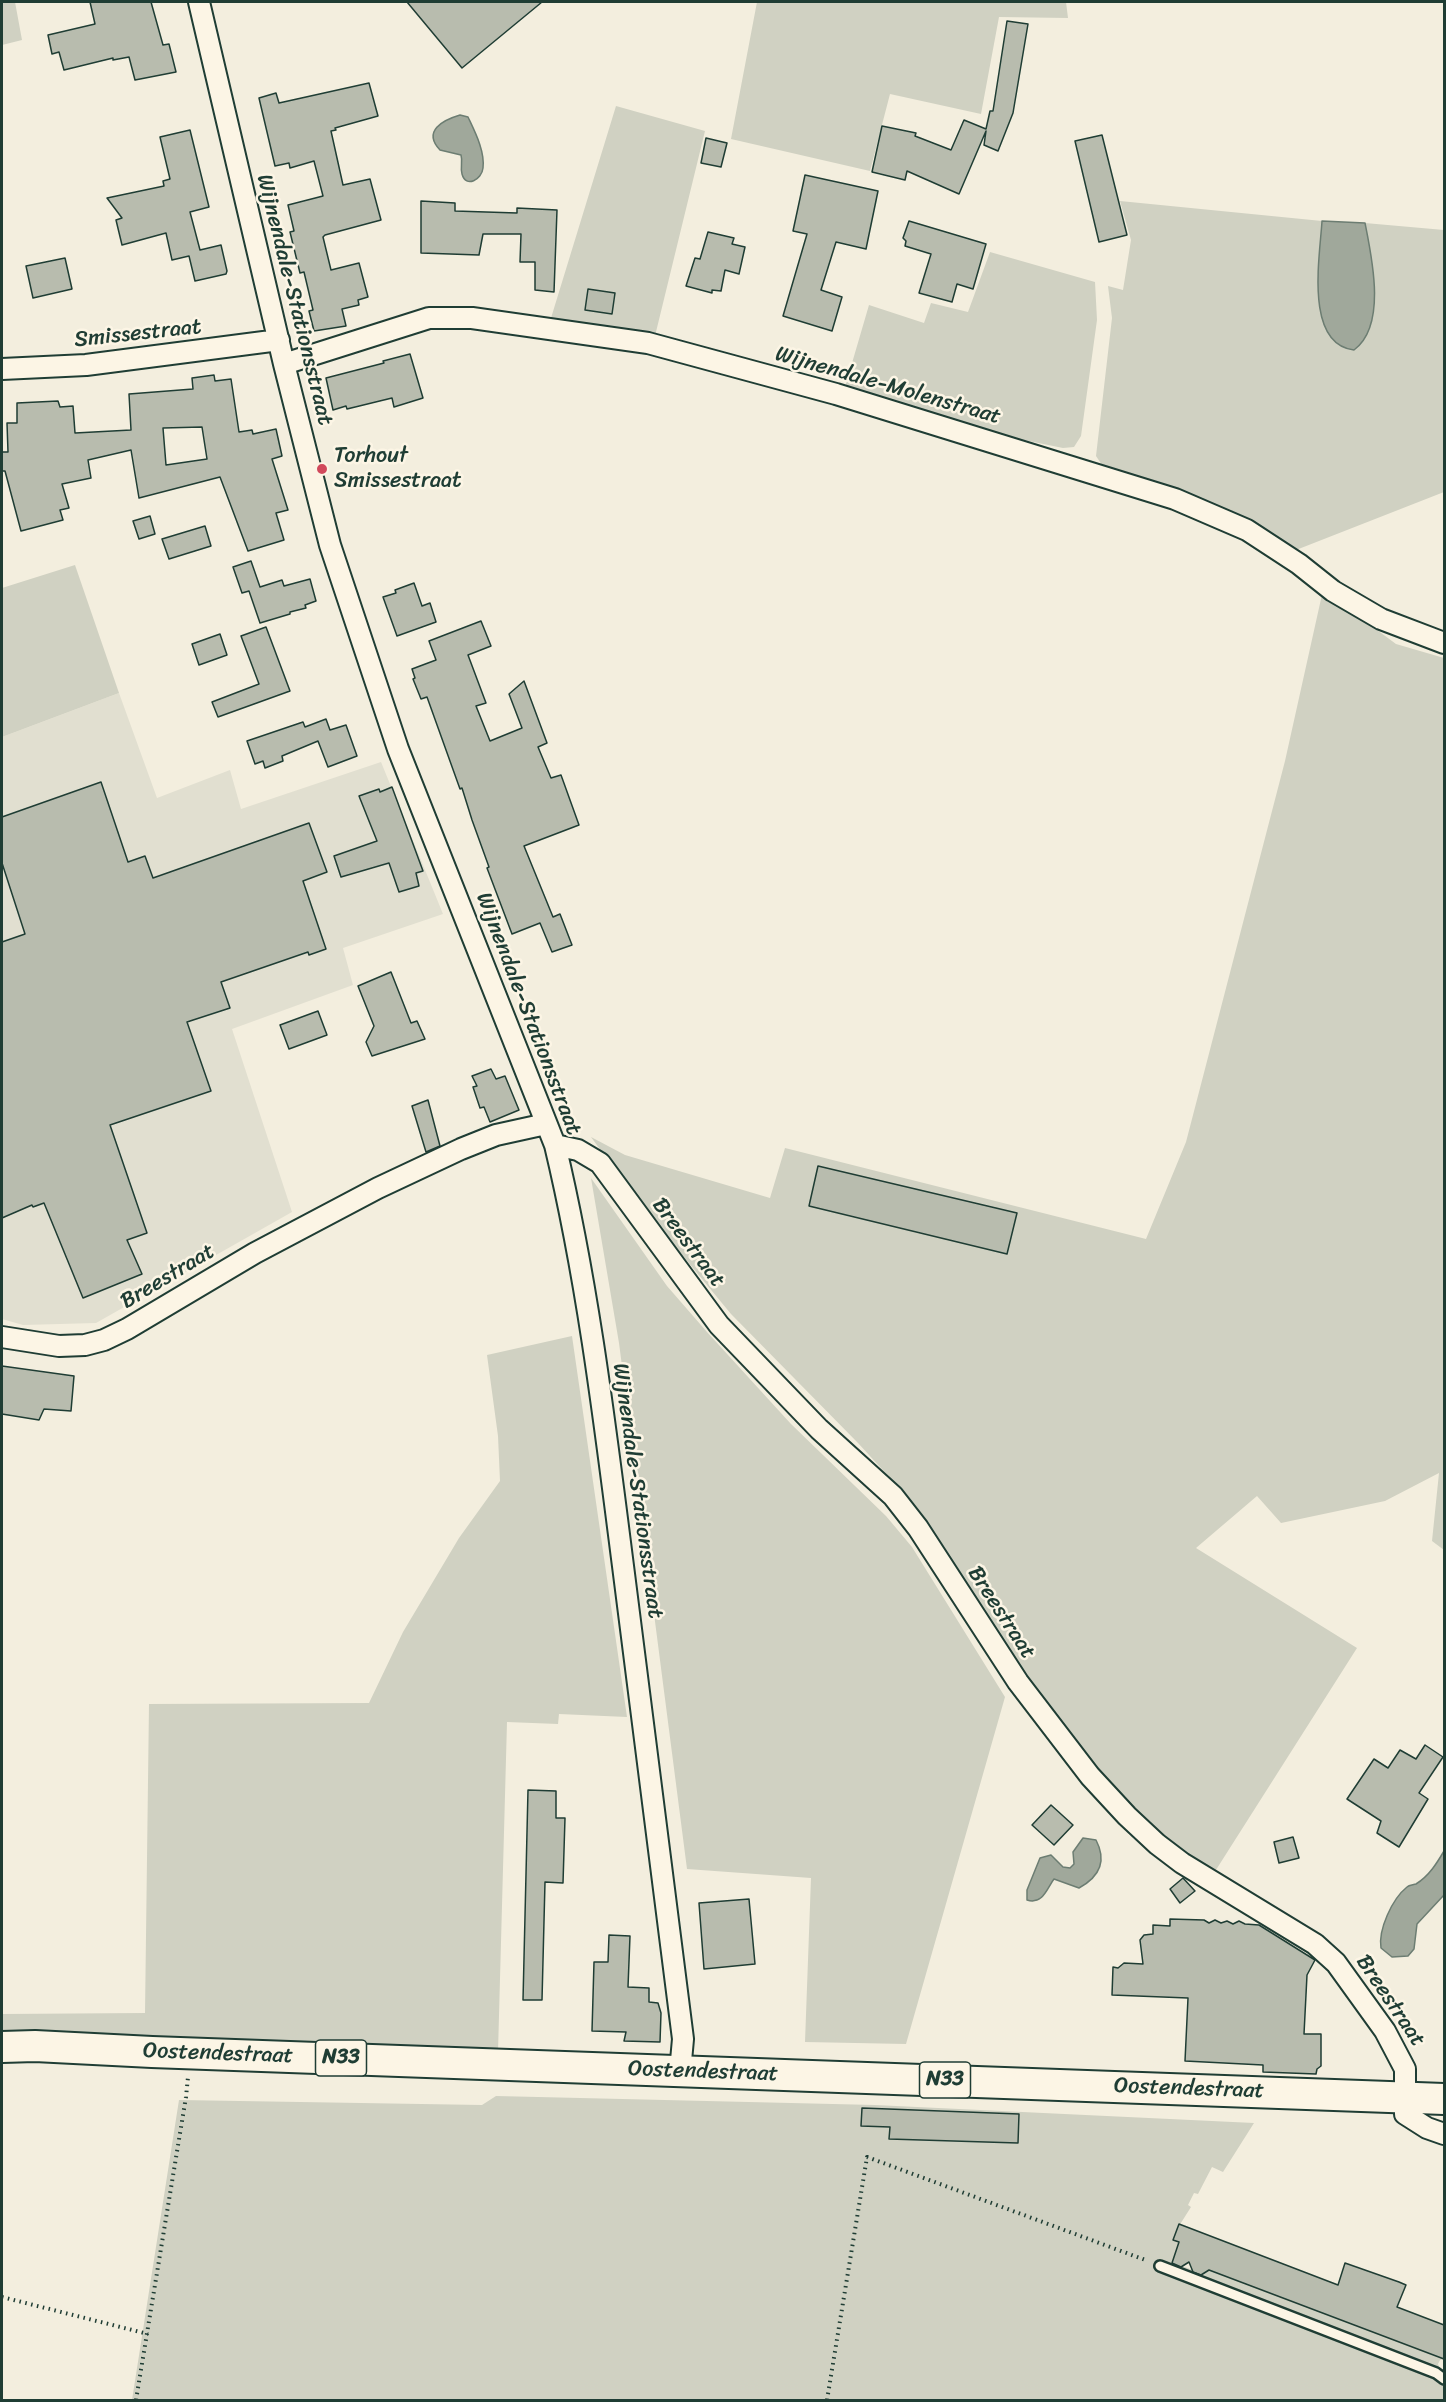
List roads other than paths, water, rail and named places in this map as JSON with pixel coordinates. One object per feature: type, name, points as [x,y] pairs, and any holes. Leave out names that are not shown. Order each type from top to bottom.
[{"type":"main road","name":"Oostendestraat","points":[[2,2047],[35,2046],[1444,2099]]},
{"type":"street","name":"Wijnendale-Stationsstraat","points":[[199,2],[284,364],[330,545],[398,749],[555,1144],[586,1296],[610,1461],[683,2039],[680,2072]]},
{"type":"street","name":"Wijnendale-Molenstraat","points":[[284,364],[429,318],[472,318],[648,343],[836,394],[1175,499],[1247,530],[1357,606],[1404,629],[1444,643]]},
{"type":"street","name":"Smissestraat","points":[[2,369],[86,365],[279,340]]},
{"type":"street","name":"Breestraat","points":[[2,1337],[59,1346],[85,1345],[104,1340],[127,1329],[255,1253],[378,1188],[461,1149],[496,1136],[546,1124]]},
{"type":"street","name":"Breestraat","points":[[555,1144],[578,1150],[600,1163],[720,1325],[819,1429],[893,1496],[918,1528],[1018,1682],[1089,1776],[1119,1808],[1157,1844],[1182,1863],[1315,1944],[1336,1963],[1380,2023],[1406,2069],[1405,2097]]},
{"type":"street","points":[[1405,2097],[1405,2114],[1427,2128],[1444,2134]]},
{"type":"lane","points":[[1160,2266],[1425,2368],[1444,2379]]},
{"type":"place","name":"Torhout Smissestraat","points":[[322,469]]}]
